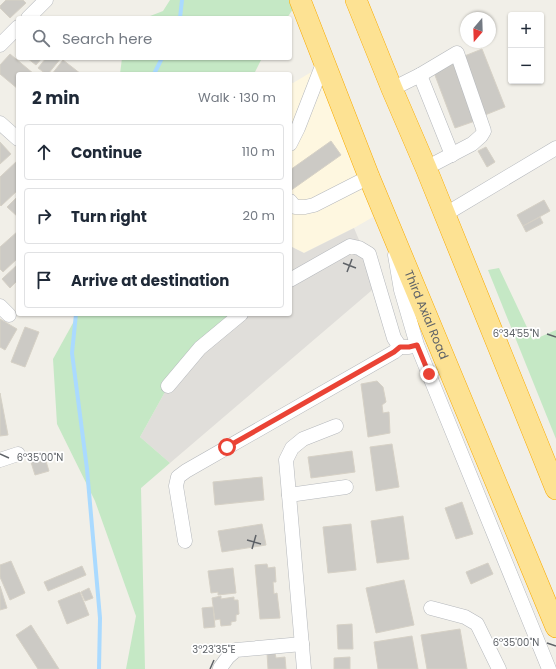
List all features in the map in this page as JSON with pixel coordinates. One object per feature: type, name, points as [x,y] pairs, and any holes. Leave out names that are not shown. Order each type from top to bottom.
[{"type":"highway","name":"Third Axial Road","points":[[300,0],[390,227],[556,627]]},
{"type":"highway","points":[[356,0],[556,489]]},
{"type":"street","points":[[30,16],[46,0]]},
{"type":"street","points":[[0,45],[16,29]]},
{"type":"street","points":[[392,88],[420,75],[457,53],[484,131],[482,136],[472,144],[426,168]]},
{"type":"street","points":[[292,140],[324,61]]},
{"type":"street","points":[[420,75],[452,155]]},
{"type":"street","points":[[0,123],[16,137]]},
{"type":"street","points":[[444,215],[556,148]]},
{"type":"street","points":[[292,203],[295,207],[314,205],[370,177]]},
{"type":"street","points":[[390,227],[401,290],[417,345],[549,669]]},
{"type":"street","points":[[292,279],[350,246],[359,248],[369,254],[394,338],[400,347]]},
{"type":"street","points":[[168,386],[200,348],[239,316]]},
{"type":"street","points":[[185,541],[176,486],[178,478],[186,471],[394,352],[400,347],[417,345]]},
{"type":"street","points":[[304,669],[286,460],[292,448],[303,439],[336,426]]},
{"type":"street","points":[[0,460],[18,454]]},
{"type":"street","points":[[288,495],[346,487]]},
{"type":"street","points":[[431,608],[465,617],[478,624],[499,669]]},
{"type":"street","points":[[220,668],[228,657],[236,650],[302,644]]},
{"type":"shaded area","points":[[318,68],[373,217],[304,253],[292,247],[293,83]]},
{"type":"shaded area","points":[[354,228],[378,285],[170,463],[140,437],[171,381],[235,316],[292,316],[292,247],[304,253]]},
{"type":"green space","points":[[170,0],[299,0],[288,16],[150,16],[163,11]]},
{"type":"green space","points":[[122,60],[261,60],[255,72],[120,72]]},
{"type":"green space","points":[[499,268],[533,340],[556,330],[556,439],[488,270]]},
{"type":"green space","points":[[77,316],[235,316],[171,381],[140,437],[170,463],[141,488],[145,669],[126,669],[136,616],[95,501],[57,424],[53,359]]},
{"type":"building","points":[[6,0],[23,0],[26,3],[10,18],[0,8]]},
{"type":"building","points":[[482,49],[505,107],[485,115],[462,57]]},
{"type":"building","points":[[10,54],[32,72],[16,72],[16,87],[0,74],[0,65]]},
{"type":"building","points":[[30,60],[40,60],[36,65]]},
{"type":"building","points":[[44,60],[59,60],[50,72],[43,72],[38,68]]},
{"type":"building","points":[[63,60],[78,72],[54,72]]},
{"type":"building","points":[[456,61],[478,120],[455,128],[433,70]]},
{"type":"building","points":[[331,141],[341,155],[292,190],[292,169]]},
{"type":"building","points":[[0,142],[11,154],[0,164]]},
{"type":"building","points":[[486,147],[495,162],[487,167],[478,151]]},
{"type":"building","points":[[16,162],[16,192],[1,206],[0,205],[0,177]]},
{"type":"building","points":[[16,198],[16,215],[7,207]]},
{"type":"building","points":[[544,200],[550,211],[523,226],[517,215]]},
{"type":"building","points":[[540,217],[543,223],[526,232],[523,226]]},
{"type":"building","points":[[16,233],[16,260],[3,272],[0,269],[0,247]]},
{"type":"building","points":[[16,266],[16,282],[10,288],[2,279]]},
{"type":"building","points":[[0,319],[17,329],[5,350],[0,347]]},
{"type":"building","points":[[25,327],[39,332],[25,367],[11,362]]},
{"type":"building","points":[[377,381],[383,387],[386,402],[382,405],[383,413],[389,412],[390,433],[368,437],[361,384]]},
{"type":"building","points":[[0,393],[8,435],[0,436]]},
{"type":"building","points":[[392,444],[399,487],[376,491],[370,447]]},
{"type":"building","points":[[352,451],[355,472],[311,478],[308,457]]},
{"type":"building","points":[[44,455],[49,471],[35,475],[30,459]]},
{"type":"building","points":[[262,477],[264,500],[215,505],[213,482]]},
{"type":"building","points":[[462,502],[473,534],[456,539],[445,508]]},
{"type":"building","points":[[403,516],[409,559],[377,563],[371,521]]},
{"type":"building","points":[[262,524],[266,545],[222,552],[218,531]]},
{"type":"building","points":[[351,524],[356,570],[328,573],[323,527]]},
{"type":"building","points":[[11,561],[25,593],[10,600],[0,577],[0,565]]},
{"type":"building","points":[[488,563],[493,574],[471,584],[466,572]]},
{"type":"building","points":[[267,564],[268,568],[275,567],[276,582],[273,582],[274,594],[277,593],[280,618],[260,619],[255,565]]},
{"type":"building","points":[[82,566],[86,575],[48,591],[44,582]]},
{"type":"building","points":[[233,568],[236,593],[218,595],[218,592],[211,593],[208,571]]},
{"type":"building","points":[[404,580],[414,625],[376,633],[366,588]]},
{"type":"building","points":[[0,586],[7,608],[0,610]]},
{"type":"building","points":[[89,588],[93,598],[85,601],[81,592]]},
{"type":"building","points":[[80,592],[89,615],[67,624],[58,601]]},
{"type":"building","points":[[221,596],[221,599],[234,597],[234,600],[238,600],[239,614],[236,615],[236,621],[231,622],[231,625],[221,626],[220,619],[215,620],[212,598]]},
{"type":"building","points":[[213,607],[215,627],[204,628],[202,608]]},
{"type":"building","points":[[352,624],[353,649],[338,649],[337,625]]},
{"type":"building","points":[[31,625],[59,669],[38,669],[16,635]]},
{"type":"building","points":[[460,629],[467,669],[427,669],[421,635]]},
{"type":"building","points":[[412,636],[418,669],[378,669],[374,642]]},
{"type":"building","points":[[267,653],[275,653],[276,658],[285,657],[286,669],[268,669]]},
{"type":"building","points":[[350,657],[350,669],[334,669],[334,658]]},
{"type":"waterway","points":[[180,16],[182,0]]},
{"type":"waterway","points":[[155,72],[161,60]]},
{"type":"waterway","points":[[76,316],[72,353],[87,469],[100,618],[99,669]]},
{"type":"route","points":[[227,447],[394,352],[400,347],[417,345],[429,374]]}]
